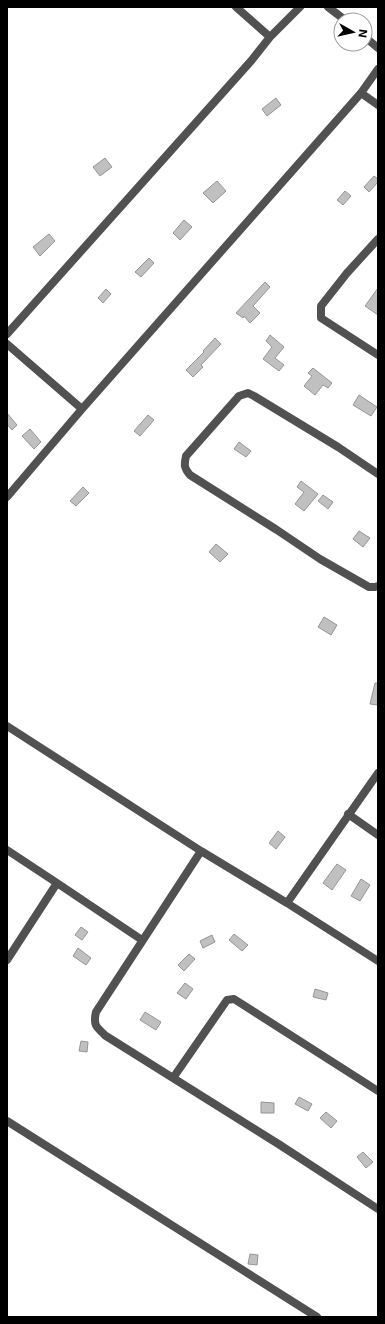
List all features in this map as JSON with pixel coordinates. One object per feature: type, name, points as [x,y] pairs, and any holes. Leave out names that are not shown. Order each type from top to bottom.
[{"type":"street","points":[[236,7],[270,37]]},
{"type":"street","points":[[7,334],[246,67],[270,37],[300,7]]},
{"type":"street","points":[[7,497],[82,409],[361,93],[378,70]]},
{"type":"street","points":[[361,93],[378,105]]},
{"type":"street","points":[[378,239],[320,306],[322,318],[378,355]]},
{"type":"street","points":[[7,344],[82,409]]},
{"type":"street","points":[[378,474],[318,435],[248,393],[239,396],[186,456],[184,463],[185,469],[190,475],[320,559],[369,586],[375,588],[378,586]]},
{"type":"street","points":[[7,726],[201,851],[287,903],[378,961]]},
{"type":"street","points":[[287,903],[378,773]]},
{"type":"street","points":[[348,814],[378,835]]},
{"type":"street","points":[[7,850],[142,940]]},
{"type":"street","points":[[201,851],[96,1012],[94,1020],[96,1027],[106,1036],[378,1209]]},
{"type":"street","points":[[7,960],[57,883]]},
{"type":"street","points":[[173,1078],[227,1000],[231,998],[378,1092]]},
{"type":"street","points":[[7,1121],[317,1317]]},
{"type":"building","points":[[276,98],[281,105],[267,116],[262,109]]},
{"type":"building","points":[[105,158],[112,167],[100,176],[93,167]]},
{"type":"building","points":[[374,176],[378,179],[378,182],[369,192],[364,187]]},
{"type":"building","points":[[217,181],[226,191],[213,203],[203,193]]},
{"type":"building","points":[[345,191],[351,196],[343,205],[337,200]]},
{"type":"building","points":[[184,220],[192,227],[180,240],[173,233]]},
{"type":"building","points":[[49,234],[55,241],[40,256],[33,247]]},
{"type":"building","points":[[149,258],[154,263],[141,277],[135,272]]},
{"type":"building","points":[[265,282],[270,287],[253,306],[260,313],[250,323],[244,316],[243,318],[236,313]]},
{"type":"building","points":[[378,288],[378,315],[365,306]]},
{"type":"building","points":[[106,289],[111,294],[103,303],[98,298]]},
{"type":"building","points":[[270,335],[284,347],[275,358],[284,365],[279,371],[263,359],[272,347],[266,341]]},
{"type":"building","points":[[215,338],[221,344],[201,365],[203,367],[193,377],[186,370],[204,352],[203,351]]},
{"type":"building","points":[[313,368],[332,383],[328,388],[323,385],[315,395],[304,386],[312,376],[308,373]]},
{"type":"building","points":[[359,395],[377,407],[371,416],[353,405]]},
{"type":"building","points":[[7,413],[17,425],[12,430],[7,424]]},
{"type":"building","points":[[148,415],[154,420],[140,436],[134,431]]},
{"type":"building","points":[[30,429],[41,442],[34,449],[22,436]]},
{"type":"building","points":[[239,442],[251,451],[246,457],[234,449]]},
{"type":"building","points":[[301,481],[318,494],[304,511],[295,504],[304,492],[297,487]]},
{"type":"building","points":[[83,487],[89,493],[76,506],[70,501]]},
{"type":"building","points":[[323,495],[333,502],[328,509],[318,501]]},
{"type":"building","points":[[359,531],[370,538],[363,547],[353,539]]},
{"type":"building","points":[[216,544],[228,554],[220,562],[209,552]]},
{"type":"building","points":[[324,617],[337,625],[331,635],[318,627]]},
{"type":"building","points":[[375,683],[378,683],[378,705],[370,704]]},
{"type":"building","points":[[278,831],[285,837],[276,849],[269,843]]},
{"type":"building","points":[[337,864],[346,870],[332,890],[323,883]]},
{"type":"building","points":[[361,879],[370,885],[360,901],[351,896]]},
{"type":"building","points":[[81,927],[88,932],[82,940],[75,935]]},
{"type":"building","points":[[234,934],[248,945],[242,951],[229,940]]},
{"type":"building","points":[[212,935],[215,942],[203,948],[200,941]]},
{"type":"building","points":[[78,948],[91,958],[86,965],[73,956]]},
{"type":"building","points":[[189,954],[195,959],[184,971],[178,965]]},
{"type":"building","points":[[185,983],[193,989],[186,999],[177,993]]},
{"type":"building","points":[[315,989],[328,993],[326,1000],[313,997]]},
{"type":"building","points":[[145,1012],[161,1022],[156,1030],[140,1020]]},
{"type":"building","points":[[81,1041],[88,1042],[87,1052],[79,1051]]},
{"type":"building","points":[[299,1097],[312,1104],[308,1111],[295,1104]]},
{"type":"building","points":[[261,1102],[274,1103],[274,1113],[261,1113]]},
{"type":"building","points":[[326,1112],[337,1121],[331,1128],[320,1118]]},
{"type":"building","points":[[363,1152],[373,1162],[366,1168],[357,1157]]},
{"type":"building","points":[[250,1254],[258,1255],[257,1265],[248,1264]]}]
